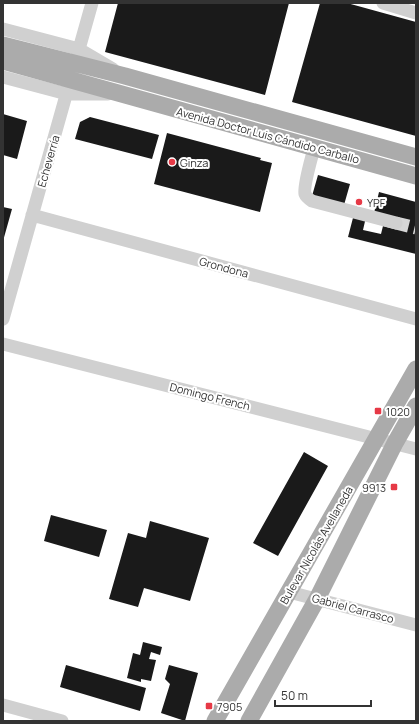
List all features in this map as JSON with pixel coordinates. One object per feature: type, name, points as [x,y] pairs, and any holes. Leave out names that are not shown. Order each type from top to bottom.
[{"type":"main road","name":"Avenida Doctor Luis Cándido Carballo","points":[[3,45],[73,72],[120,94],[416,176]]},
{"type":"main road","name":"Avenida Doctor Luis Cándido Carballo","points":[[3,61],[73,72],[125,76],[416,157]]},
{"type":"main road","name":"Bulevar Nicolás Avellaneda","points":[[215,721],[416,370]]},
{"type":"main road","name":"Bulevar Nicolás Avellaneda","points":[[249,721],[317,599],[395,443],[416,406]]},
{"type":"street","name":"Echeverría","points":[[3,318],[92,3]]},
{"type":"street","points":[[383,3],[416,13]]},
{"type":"street","points":[[3,29],[73,72]]},
{"type":"street","name":"Avenida Doctor Luis Cándido Carballo","points":[[3,77],[73,72]]},
{"type":"street","points":[[314,148],[305,186],[305,193],[307,197],[312,201],[396,223]]},
{"type":"street","name":"Grondona","points":[[32,215],[416,319]]},
{"type":"street","name":"Domingo French","points":[[3,344],[416,449]]},
{"type":"street","name":"Gabriel Carrasco","points":[[289,592],[416,625]]},
{"type":"street","points":[[3,705],[62,721]]},
{"type":"building","points":[[118,3],[289,3],[265,95],[105,52]]},
{"type":"building","points":[[320,3],[347,3],[416,22],[416,136],[292,102]]},
{"type":"building","points":[[3,114],[27,121],[17,159],[3,155]]},
{"type":"building","points":[[90,117],[159,135],[152,159],[75,139],[80,122]]},
{"type":"building","points":[[167,133],[261,158],[260,160],[272,163],[260,212],[154,184]]},
{"type":"building","points":[[318,175],[350,184],[344,205],[312,196]]},
{"type":"building","points":[[379,192],[416,202],[416,254],[348,237],[354,214],[366,217],[363,230],[381,234],[383,226],[394,229],[397,219],[374,213]]},
{"type":"building","points":[[3,207],[12,209],[3,241]]},
{"type":"building","points":[[304,452],[328,466],[278,556],[253,543]]},
{"type":"building","points":[[51,515],[107,530],[99,557],[44,541]]},
{"type":"building","points":[[150,521],[209,538],[190,601],[144,588],[138,607],[109,599],[128,533],[146,538]]},
{"type":"building","points":[[143,642],[162,647],[160,655],[151,652],[149,659],[156,660],[151,681],[141,679],[141,682],[127,678],[133,653],[140,655]]},
{"type":"building","points":[[66,665],[146,688],[140,711],[60,687]]},
{"type":"building","points":[[169,665],[198,673],[185,721],[161,713],[170,684],[165,679]]},
{"type":"tunnel","points":[[396,223],[416,228]]},
{"type":"place","name":"Ginza","points":[[172,162]]},
{"type":"place","name":"YPF","points":[[359,202]]},
{"type":"place","name":"1020","points":[[378,411]]},
{"type":"place","name":"9913","points":[[394,487]]},
{"type":"place","name":"7905","points":[[209,706]]}]
